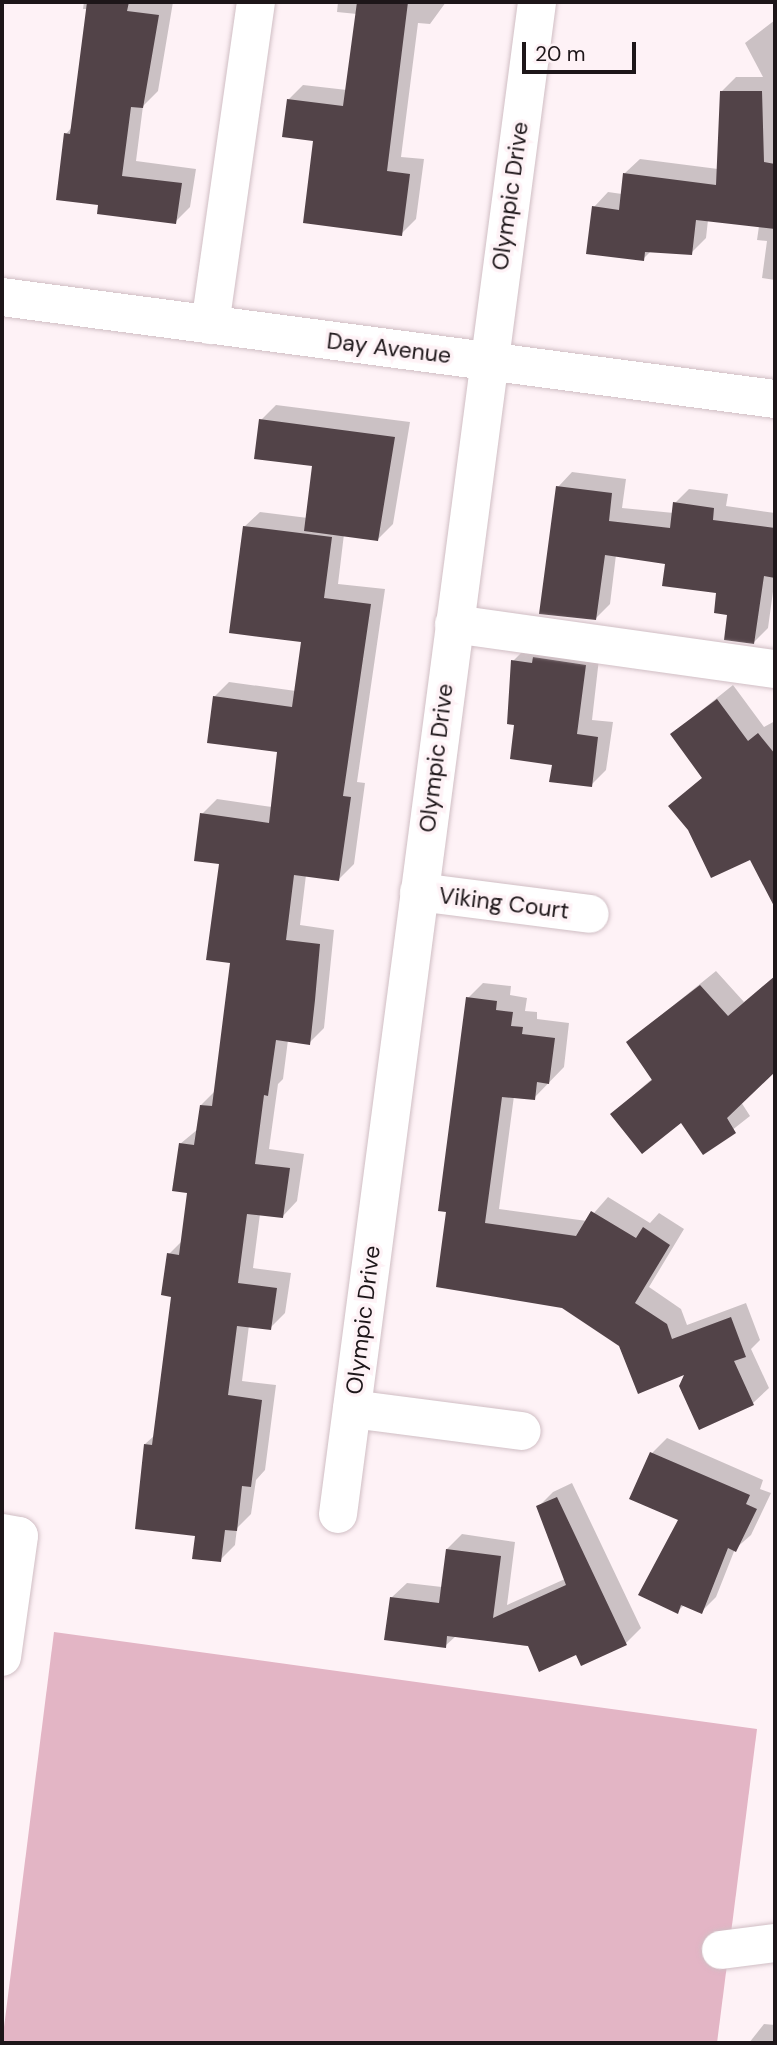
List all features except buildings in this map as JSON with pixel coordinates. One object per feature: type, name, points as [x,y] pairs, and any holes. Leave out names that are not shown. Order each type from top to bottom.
[{"type":"street","points":[[210,325],[256,2]]},
{"type":"street","name":"Olympic Drive","points":[[338,1514],[537,2]]},
{"type":"street","name":"Day Avenue","points":[[2,297],[775,399]]},
{"type":"street","points":[[454,624],[775,669]]},
{"type":"street","name":"Viking Court","points":[[419,892],[590,914]]},
{"type":"street","points":[[352,1409],[522,1431]]},
{"type":"street","points":[[2,1534],[19,1536],[2,1657]]},
{"type":"street","points":[[721,1950],[775,1943]]},
{"type":"shaded area","points":[[54,1632],[757,1729],[717,2043],[2,2043]]}]
